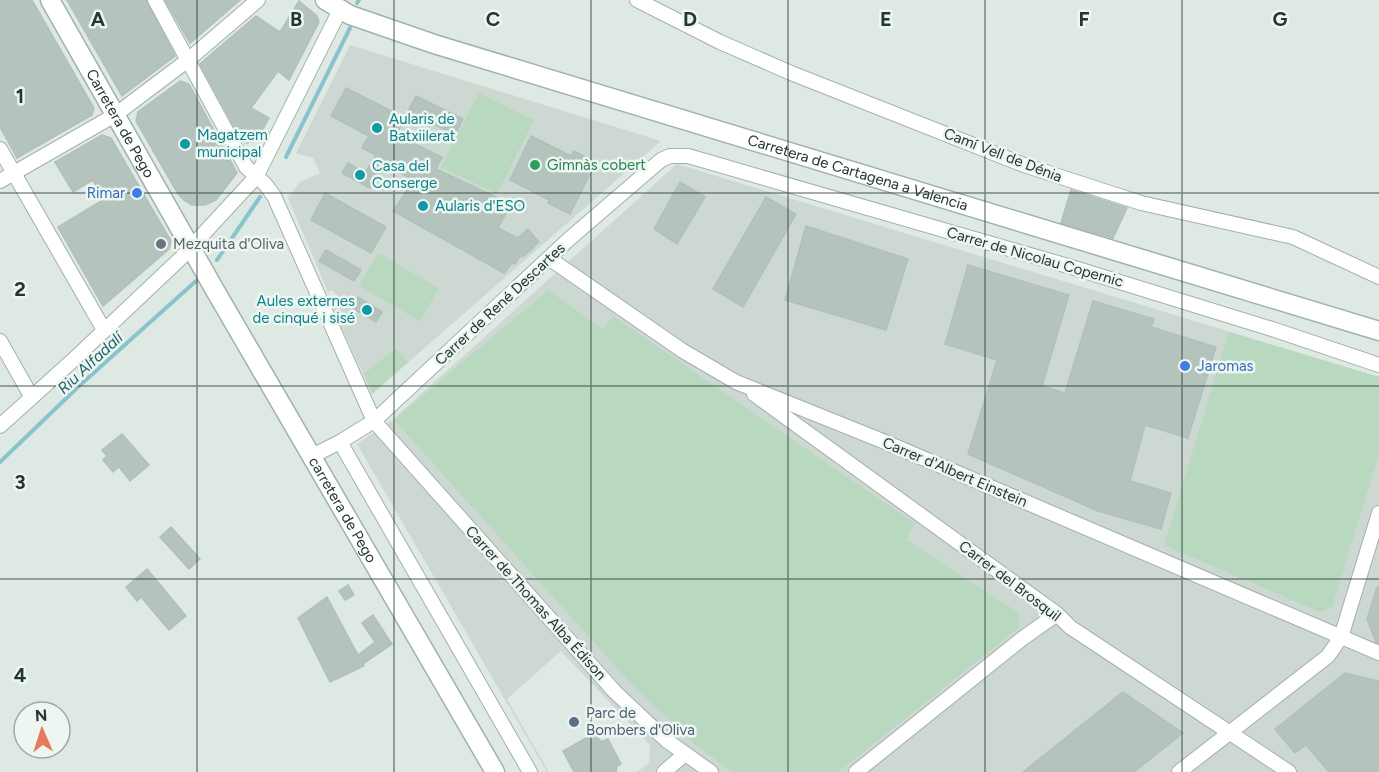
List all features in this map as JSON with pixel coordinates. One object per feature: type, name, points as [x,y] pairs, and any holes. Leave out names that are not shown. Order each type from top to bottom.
[{"type":"main road","name":"Carretera de Pego","points":[[50,0],[191,247]]},
{"type":"main road","name":"Carretera de Cartagena a Valencia","points":[[332,5],[362,20],[457,51],[1379,331]]},
{"type":"main road","name":"carretera de Pego","points":[[191,247],[495,772]]},
{"type":"street","name":"Carrer de Thomas Alba Édison","points":[[155,0],[246,166],[274,196],[374,421],[615,692],[666,740],[711,772]]},
{"type":"street","points":[[0,181],[115,115],[188,60],[258,0]]},
{"type":"street","name":"Camí Vell de Dénia","points":[[637,0],[720,42],[791,74],[1024,165],[1141,203],[1293,237],[1379,277]]},
{"type":"street","points":[[0,426],[72,361],[191,247],[256,177],[332,5]]},
{"type":"street","points":[[0,149],[104,330]]},
{"type":"street","name":"Carrer de René Descartes","points":[[312,456],[374,421],[568,240],[661,160],[670,156],[688,156]]},
{"type":"street","name":"Carrer de Nicolau Copernic","points":[[688,156],[1068,266],[1272,329],[1379,365]]},
{"type":"street","name":"Carrer d'Albert Einstein","points":[[550,259],[683,351],[736,382],[885,442],[1379,653]]},
{"type":"street","points":[[0,341],[31,396]]},
{"type":"street","name":"Carrer del Brosquil","points":[[736,382],[1057,614],[1070,627],[1289,772]]},
{"type":"street","points":[[340,442],[530,772]]},
{"type":"street","points":[[1179,772],[1328,656],[1341,637],[1379,513]]},
{"type":"street","points":[[856,772],[1023,638],[1057,614]]},
{"type":"street","points":[[664,772],[685,754]]},
{"type":"shaded area","points":[[350,45],[661,141],[372,394],[331,304],[339,300],[333,290],[328,292],[288,198],[300,182],[320,173],[313,158],[296,153]]},
{"type":"shaded area","points":[[677,164],[1379,377],[1379,772],[637,772],[649,763],[650,745],[561,651],[507,699],[549,772],[547,772],[357,444],[392,420]]},
{"type":"green space","points":[[479,93],[534,120],[497,194],[441,167]]},
{"type":"green space","points":[[378,253],[439,288],[420,321],[359,286]]},
{"type":"green space","points":[[548,290],[603,329],[613,316],[914,523],[907,540],[1019,613],[1018,628],[838,772],[732,772],[693,743],[627,679],[394,420]]},
{"type":"green space","points":[[1229,332],[1379,377],[1379,454],[1332,607],[1320,612],[1164,545]]},
{"type":"green space","points":[[396,348],[408,362],[372,394],[364,374]]},
{"type":"building","points":[[0,0],[32,0],[94,108],[92,115],[17,158],[0,127]]},
{"type":"building","points":[[67,0],[146,0],[175,56],[122,96]]},
{"type":"building","points":[[165,0],[240,0],[190,43]]},
{"type":"building","points":[[299,1],[317,16],[319,22],[289,80],[278,71],[251,108],[269,118],[256,141],[246,143],[242,141],[200,64],[256,16],[280,32]]},
{"type":"building","name":"Magatzem municipal","points":[[180,81],[189,84],[237,173],[216,200],[205,205],[192,205],[178,194],[136,121],[138,112]]},
{"type":"building","points":[[346,88],[405,118],[396,135],[442,157],[436,169],[511,204],[498,228],[518,238],[528,229],[539,242],[523,257],[520,256],[515,264],[512,263],[504,273],[393,211],[414,180],[385,165],[370,188],[342,173],[348,163],[365,173],[376,155],[362,148],[369,136],[331,116]]},
{"type":"building","points":[[416,96],[463,119],[455,135],[408,111]]},
{"type":"building","points":[[102,135],[111,138],[171,241],[169,249],[103,306],[58,227],[103,200],[93,180],[73,192],[55,162]]},
{"type":"building","points":[[531,136],[571,156],[574,151],[596,162],[570,214],[548,203],[549,200],[510,180]]},
{"type":"building","points":[[680,182],[705,197],[677,244],[654,229]]},
{"type":"building","points":[[1071,190],[1127,208],[1113,238],[1061,223]]},
{"type":"building","points":[[325,193],[386,227],[371,253],[311,220]]},
{"type":"building","points":[[766,197],[796,214],[743,307],[713,289]]},
{"type":"building","points":[[806,226],[908,259],[886,330],[785,300]]},
{"type":"building","points":[[326,250],[361,270],[354,281],[319,261]]},
{"type":"building","points":[[968,265],[1069,295],[1042,386],[1065,393],[1093,301],[1154,319],[1151,327],[1216,347],[1188,438],[1145,425],[1130,481],[1171,493],[1161,529],[1098,511],[968,454],[997,360],[945,344]]},
{"type":"building","name":"Aules externes de cinqué i sisé","points":[[358,297],[382,312],[376,322],[352,308]]},
{"type":"building","points":[[122,434],[149,465],[130,481],[119,467],[113,472],[103,460],[107,456],[102,450]]},
{"type":"building","points":[[171,527],[200,559],[189,569],[160,537]]},
{"type":"building","points":[[147,569],[186,616],[169,630],[141,597],[137,601],[126,587]]},
{"type":"building","points":[[348,585],[354,595],[345,600],[339,591]]},
{"type":"building","points":[[1377,587],[1379,587],[1379,643],[1376,642],[1367,619]]},
{"type":"building","points":[[327,597],[358,655],[375,642],[362,623],[373,615],[392,644],[363,664],[364,666],[330,682],[298,618]]},
{"type":"building","points":[[1345,673],[1379,681],[1379,772],[1329,772],[1306,745],[1295,753],[1275,729]]},
{"type":"building","points":[[1123,692],[1183,733],[1134,772],[1023,772]]},
{"type":"building","points":[[595,733],[601,742],[608,739],[621,764],[617,766],[616,772],[574,772],[563,751]]},
{"type":"waterway","name":"Riu Alfadalí","points":[[286,157],[350,28]]},
{"type":"waterway","name":"Riu Alfadalí","points":[[217,260],[260,197]]},
{"type":"waterway","name":"Riu Alfadalí","points":[[0,462],[79,386],[196,281]]},
{"type":"place","name":"Aularis de Batxiilerat","points":[[377,128]]},
{"type":"place","name":"Magatzem municipal","points":[[185,144]]},
{"type":"place","name":"Gimnàs cobert","points":[[535,165]]},
{"type":"place","name":"Casa del Conserge","points":[[360,175]]},
{"type":"place","name":"Rimar","points":[[137,193]]},
{"type":"place","name":"Aularis d'ESO","points":[[423,206]]},
{"type":"place","name":"Mezquita d'Oliva","points":[[161,244]]},
{"type":"place","name":"Aules externes de cinqué i sisé","points":[[367,310]]},
{"type":"place","name":"Jaromas","points":[[1185,366]]},
{"type":"place","name":"Parc de Bombers d'Oliva","points":[[574,722]]}]
